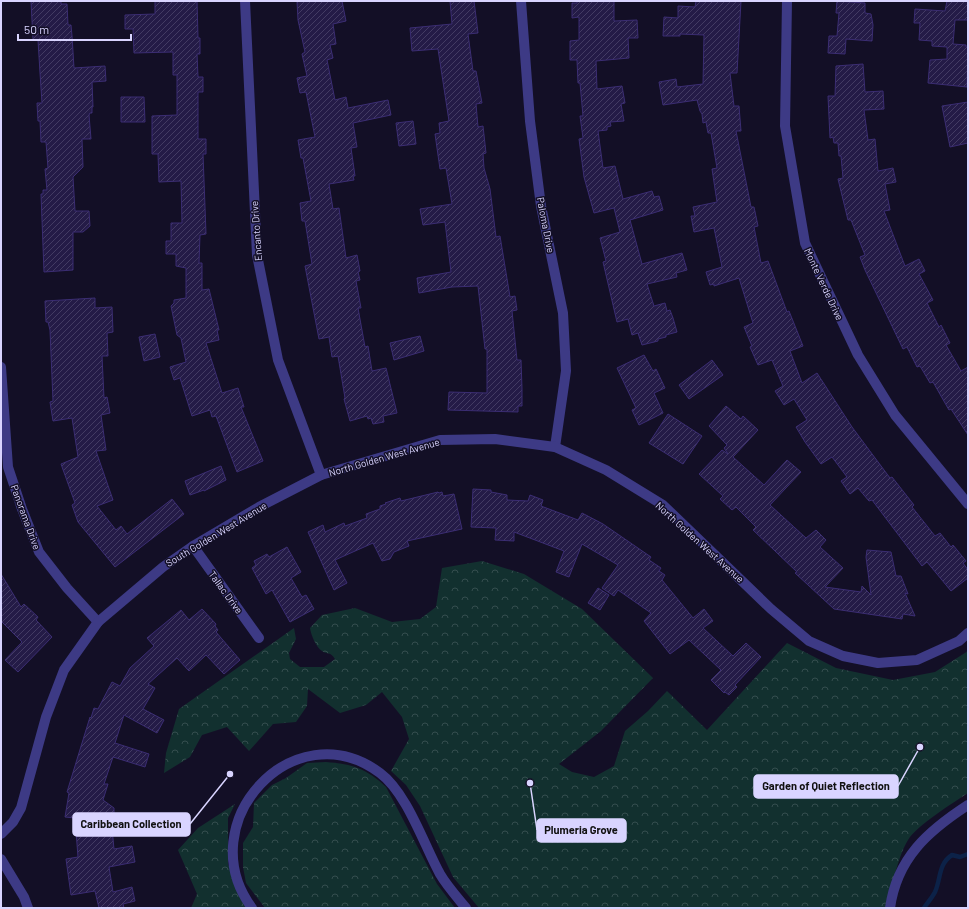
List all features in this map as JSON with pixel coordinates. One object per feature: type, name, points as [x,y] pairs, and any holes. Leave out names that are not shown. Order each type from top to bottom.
[{"type":"street","name":"Encanto Drive","points":[[245,1],[257,255],[278,360],[321,475]]},
{"type":"street","name":"Paloma Drive","points":[[521,1],[531,128],[542,206],[563,313],[566,371],[555,447]]},
{"type":"street","name":"Monte Verde Drive","points":[[787,1],[785,126],[805,243],[858,355],[895,415],[968,504]]},
{"type":"street","name":"Panorama Drive","points":[[1,367],[8,467],[22,509],[39,552],[67,588],[98,622]]},
{"type":"street","name":"North Golden West Avenue","points":[[321,475],[440,440],[495,439],[555,447],[606,470],[663,506],[771,609],[809,641],[843,656],[878,663],[917,660],[959,641],[968,633]]},
{"type":"street","name":"South Golden West Avenue","points":[[1,834],[13,822],[20,808],[46,717],[64,670],[98,622],[163,566],[193,546],[259,507],[321,475]]},
{"type":"street","name":"Tallac Drive","points":[[193,546],[259,638]]},
{"type":"street","points":[[252,908],[244,897],[236,876],[233,854],[234,835],[240,813],[250,795],[266,779],[302,757],[320,754],[358,759],[382,774],[398,793],[413,818],[441,876],[466,908]]},
{"type":"street","points":[[890,908],[892,895],[902,868],[918,844],[942,822],[968,805]]},
{"type":"street","points":[[1,859],[24,897],[28,908]]},
{"type":"green space","points":[[482,561],[524,574],[582,609],[653,678],[601,731],[559,764],[572,772],[594,777],[614,766],[625,731],[648,711],[667,691],[707,730],[787,643],[836,668],[893,680],[935,672],[968,651],[968,793],[927,821],[908,840],[898,864],[887,908],[479,908],[453,877],[420,806],[406,785],[391,771],[409,739],[402,717],[382,692],[366,705],[340,713],[308,689],[307,706],[296,722],[273,724],[249,751],[227,727],[202,735],[190,757],[164,773],[166,753],[179,709],[294,628],[296,639],[289,653],[290,659],[300,667],[324,667],[335,659],[332,655],[322,651],[318,647],[310,628],[322,615],[355,608],[392,622],[420,619],[436,607],[442,568]]},
{"type":"green space","points":[[326,762],[344,764],[359,768],[386,787],[437,884],[455,908],[265,908],[246,883],[243,867],[243,843],[253,827],[254,803],[272,785],[286,778],[307,763]]},
{"type":"green space","points":[[235,804],[228,818],[228,864],[246,908],[191,908],[197,894],[178,850],[198,828]]},
{"type":"building","points":[[31,1],[61,1],[61,4],[67,4],[68,25],[71,25],[74,68],[105,66],[106,81],[92,82],[93,107],[92,113],[89,115],[91,139],[82,139],[83,167],[73,177],[75,211],[89,211],[90,226],[83,232],[73,232],[73,270],[44,272],[41,194],[43,194],[43,190],[47,190],[45,169],[48,168],[46,142],[41,142],[40,121],[38,121],[37,103],[42,103],[38,40],[33,40]]},
{"type":"building","points":[[155,1],[197,1],[198,38],[200,38],[200,54],[197,54],[198,77],[203,77],[203,92],[198,92],[198,139],[206,139],[206,154],[203,154],[206,234],[200,235],[199,263],[202,263],[202,290],[209,289],[219,330],[217,330],[219,340],[206,343],[222,393],[238,388],[244,407],[241,407],[263,461],[237,472],[216,416],[212,417],[210,410],[192,416],[180,378],[174,380],[170,367],[186,362],[181,338],[177,335],[171,306],[174,303],[174,300],[186,298],[186,268],[176,266],[176,254],[166,254],[166,241],[171,241],[171,223],[182,223],[181,181],[159,182],[158,154],[152,154],[152,116],[177,115],[177,75],[173,75],[173,52],[134,53],[133,29],[125,29],[125,15],[155,14]]},
{"type":"building","points":[[297,1],[342,1],[346,21],[333,24],[336,44],[330,45],[333,58],[327,60],[335,100],[346,97],[348,108],[388,100],[391,115],[353,123],[357,147],[351,148],[355,176],[353,176],[354,180],[329,184],[333,209],[339,208],[346,258],[357,255],[360,280],[356,281],[361,308],[358,308],[365,347],[368,346],[372,371],[386,368],[397,413],[383,416],[384,422],[373,424],[371,418],[368,419],[367,416],[350,421],[344,399],[338,356],[332,357],[329,337],[319,339],[305,266],[312,264],[305,221],[302,221],[300,203],[311,201],[298,140],[315,137],[306,92],[300,93],[297,78],[307,76],[302,54],[305,52],[298,20]]},
{"type":"building","points":[[450,1],[474,1],[478,33],[468,34],[473,71],[476,71],[482,103],[476,104],[478,127],[483,126],[486,153],[483,154],[484,168],[490,189],[496,237],[500,236],[510,297],[515,296],[517,310],[512,311],[517,360],[521,360],[522,406],[518,406],[518,412],[448,410],[449,392],[487,393],[487,349],[485,349],[478,286],[452,287],[419,293],[417,278],[451,272],[445,222],[423,225],[420,209],[452,204],[446,168],[440,169],[435,134],[440,133],[439,123],[449,121],[438,49],[412,51],[410,28],[452,24]]},
{"type":"building","points":[[577,1],[614,1],[614,21],[637,20],[638,38],[628,38],[629,58],[596,61],[597,89],[622,86],[625,103],[621,104],[624,121],[610,122],[611,126],[607,127],[607,130],[598,131],[603,168],[615,166],[623,199],[652,191],[654,197],[659,196],[663,210],[630,220],[642,264],[682,253],[687,270],[676,273],[677,277],[647,284],[654,306],[665,303],[667,311],[670,310],[677,332],[666,335],[666,337],[658,339],[658,341],[642,345],[638,333],[632,335],[628,319],[617,322],[603,262],[606,261],[600,238],[620,232],[614,208],[594,213],[584,177],[579,139],[583,138],[580,116],[583,116],[580,83],[578,83],[577,60],[570,60],[570,41],[579,40],[579,17],[572,18],[572,3],[577,3]]},
{"type":"building","points":[[696,1],[741,1],[737,73],[730,73],[734,106],[739,106],[741,131],[736,131],[751,207],[754,207],[758,226],[754,227],[761,263],[768,261],[787,312],[789,311],[803,346],[790,351],[802,383],[817,373],[852,427],[890,478],[892,477],[914,505],[912,507],[935,536],[940,533],[951,547],[953,545],[966,561],[963,563],[968,570],[968,578],[951,591],[927,562],[922,566],[872,500],[869,501],[858,488],[850,494],[841,481],[847,477],[832,457],[821,464],[805,442],[796,427],[807,420],[794,399],[784,405],[775,391],[783,386],[772,360],[758,365],[750,347],[752,346],[744,327],[753,323],[739,278],[714,286],[714,284],[710,285],[706,272],[722,267],[714,228],[694,232],[691,216],[695,216],[693,207],[717,202],[712,169],[717,168],[711,133],[708,133],[706,122],[703,123],[702,114],[697,100],[663,105],[659,82],[676,79],[677,87],[703,84],[704,35],[680,34],[680,36],[663,36],[664,17],[678,18],[678,6],[695,7]]},
{"type":"building","points":[[837,1],[865,3],[865,13],[871,14],[873,25],[872,41],[846,39],[845,54],[828,53],[829,36],[837,36],[839,13],[836,13]]},
{"type":"building","points":[[947,1],[968,1],[968,20],[955,20],[953,44],[966,45],[968,48],[967,87],[928,83],[930,60],[947,59],[947,47],[932,46],[932,41],[919,40],[920,23],[914,23],[915,9],[945,11]]},
{"type":"building","points":[[863,64],[865,92],[883,91],[884,109],[864,110],[868,140],[875,139],[878,171],[893,168],[896,182],[885,184],[890,210],[884,211],[905,266],[919,259],[925,271],[919,274],[933,300],[927,303],[939,327],[941,325],[950,343],[946,345],[961,371],[968,367],[968,435],[951,409],[949,410],[933,382],[930,383],[920,366],[917,367],[907,347],[903,349],[865,270],[860,257],[865,255],[851,220],[848,220],[838,179],[843,178],[841,156],[839,156],[838,143],[834,143],[833,137],[830,138],[828,96],[835,96],[836,66]]},
{"type":"building","points":[[121,97],[144,97],[145,122],[121,122]]},
{"type":"building","points":[[968,102],[968,143],[950,147],[942,106]]},
{"type":"building","points":[[413,121],[416,144],[399,146],[396,123]]},
{"type":"building","points":[[95,298],[95,308],[112,307],[113,332],[107,333],[108,356],[102,356],[104,398],[107,397],[110,413],[101,415],[106,450],[96,451],[113,500],[97,506],[116,530],[121,526],[127,534],[172,499],[184,514],[115,567],[78,522],[72,505],[75,503],[61,464],[78,457],[72,418],[53,421],[50,402],[53,401],[50,330],[48,322],[46,322],[45,301]]},
{"type":"building","points":[[155,334],[160,357],[144,361],[139,337]]},
{"type":"building","points":[[420,336],[424,351],[394,360],[390,343]]},
{"type":"building","points":[[644,355],[653,371],[656,369],[665,388],[654,393],[663,413],[639,425],[632,410],[636,408],[617,368]]},
{"type":"building","points":[[712,360],[723,375],[689,399],[679,385]]},
{"type":"building","points":[[726,406],[741,419],[743,416],[758,430],[733,457],[764,485],[787,460],[801,472],[770,505],[806,538],[816,530],[826,540],[820,547],[843,568],[825,587],[861,592],[862,586],[871,595],[866,557],[867,550],[891,552],[896,576],[901,576],[908,594],[905,593],[915,616],[903,614],[902,619],[834,609],[795,573],[797,572],[753,530],[756,527],[736,507],[732,510],[720,499],[723,496],[699,474],[722,450],[728,454],[724,448],[727,445],[709,426]]},
{"type":"building","points":[[668,414],[702,436],[683,464],[649,443]]},
{"type":"building","points":[[221,466],[226,480],[204,491],[190,495],[185,481]]},
{"type":"building","points":[[473,489],[491,490],[491,492],[507,495],[507,500],[528,501],[530,495],[543,500],[541,506],[578,520],[582,513],[603,524],[651,557],[649,560],[661,568],[659,571],[665,575],[662,580],[693,618],[704,609],[713,621],[703,628],[733,656],[746,643],[761,657],[735,685],[737,687],[729,695],[725,692],[724,693],[711,680],[721,670],[689,640],[670,654],[644,621],[651,613],[618,590],[614,596],[602,588],[618,565],[582,544],[569,577],[556,572],[564,551],[514,532],[514,541],[495,540],[496,528],[471,527]]},
{"type":"building","points":[[442,492],[443,496],[454,494],[462,529],[407,541],[409,546],[394,552],[390,559],[382,561],[373,543],[335,560],[347,583],[334,590],[308,532],[323,525],[325,532],[344,523],[345,526],[367,518],[366,514],[380,509],[380,506],[386,504],[385,503],[400,498],[401,501]]},
{"type":"building","points":[[287,547],[301,572],[291,578],[302,597],[306,595],[314,609],[290,622],[272,590],[266,594],[252,568],[256,565],[254,561],[267,554],[269,557]]},
{"type":"building","points":[[1,574],[21,607],[24,604],[38,617],[36,620],[52,637],[18,672],[5,660],[22,642],[1,621]]},
{"type":"building","points":[[598,588],[609,595],[600,610],[588,603]]},
{"type":"building","points":[[202,609],[216,624],[215,626],[218,630],[216,632],[240,660],[224,674],[206,655],[189,671],[177,658],[148,684],[155,688],[143,709],[164,720],[157,733],[124,715],[115,743],[149,754],[145,767],[113,757],[104,784],[108,784],[103,800],[114,808],[114,815],[111,818],[114,849],[132,846],[135,862],[109,867],[113,892],[132,887],[135,901],[123,904],[124,908],[99,908],[95,891],[71,895],[66,859],[78,857],[75,818],[65,817],[69,793],[67,792],[90,717],[91,718],[94,708],[98,709],[112,682],[120,686],[130,668],[154,646],[147,638],[181,610],[189,620]]},
{"type":"waterway","points":[[924,908],[935,892],[942,867],[947,859],[952,855],[960,857],[968,854]]},
{"type":"place","name":"Garden of Quiet Reflection","points":[[920,747]]},
{"type":"place","name":"Caribbean Collection","points":[[230,774]]},
{"type":"place","name":"Plumeria Grove","points":[[530,783]]}]
